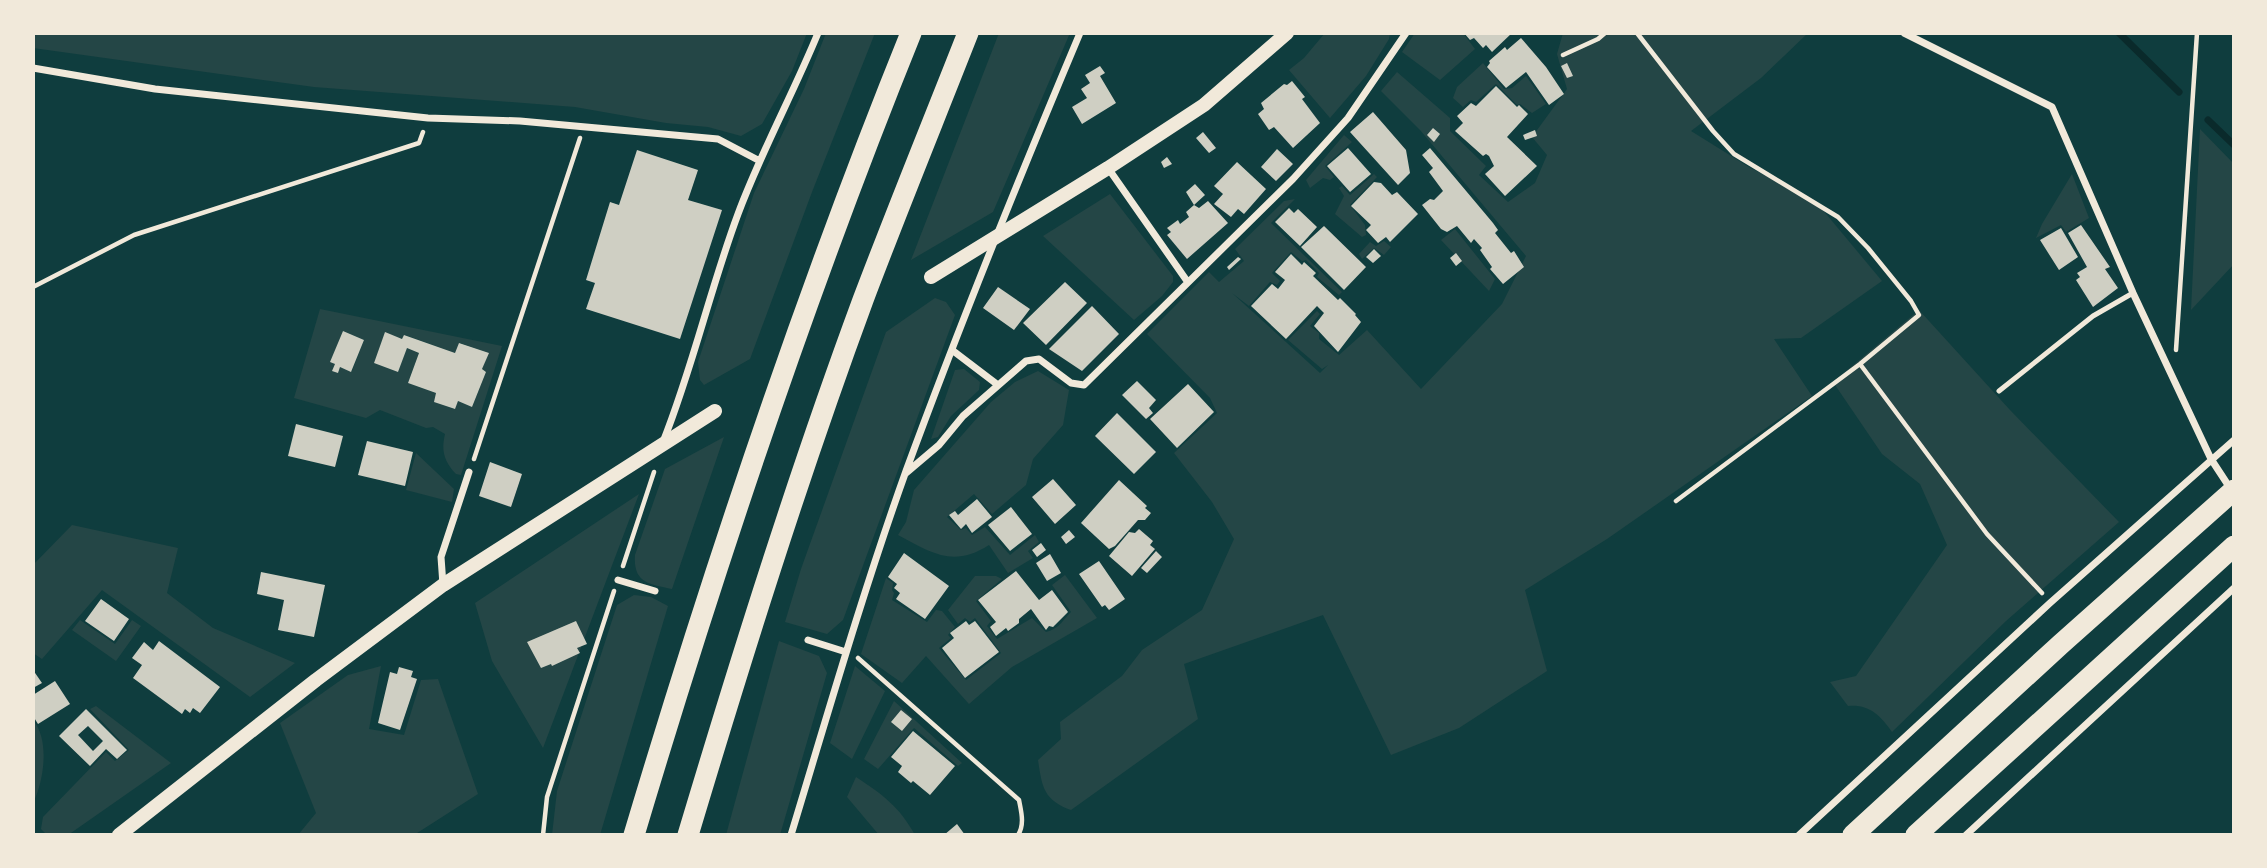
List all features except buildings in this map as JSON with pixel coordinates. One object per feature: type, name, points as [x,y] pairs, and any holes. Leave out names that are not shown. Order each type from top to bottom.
[{"type":"highway","points":[[634,835],[681,679],[753,459],[911,33]]},
{"type":"highway","points":[[688,835],[730,695],[803,471],[863,300],[968,33]]},
{"type":"highway","points":[[1853,835],[2234,492]]},
{"type":"highway","points":[[1916,835],[2234,546]]},
{"type":"main road","points":[[931,277],[1108,168],[1204,105],[1287,33]]},
{"type":"main road","points":[[119,835],[295,696],[443,585],[715,411]]},
{"type":"street","points":[[663,443],[677,408],[737,217],[758,160],[802,73],[818,33]]},
{"type":"street","points":[[791,835],[846,652],[906,474],[1021,173],[1080,33]]},
{"type":"street","points":[[906,474],[939,445],[963,416],[1026,361],[1039,359],[1071,383],[1084,385],[1293,179],[1349,118],[1406,33]]},
{"type":"street","points":[[1903,33],[2052,107],[2133,293],[2211,459],[2234,492]]},
{"type":"street","points":[[33,68],[155,89],[428,118],[520,121],[718,139],[758,160]]},
{"type":"street","points":[[1108,168],[1187,282]]},
{"type":"street","points":[[952,350],[998,385]]},
{"type":"street","points":[[1799,835],[2050,603],[2234,440]]},
{"type":"street","points":[[443,585],[441,557],[469,472]]},
{"type":"street","points":[[618,580],[655,591]]},
{"type":"street","points":[[1966,835],[2234,589]]},
{"type":"street","points":[[808,640],[846,652]]},
{"type":"lane","points":[[1999,391],[2093,316],[2133,293]]},
{"type":"path","points":[[1563,55],[1605,33]]},
{"type":"path","points":[[1637,33],[1734,154],[1838,217],[1911,300],[1919,315],[1860,364],[1676,501]]},
{"type":"path","points":[[2174,377],[2197,33]]},
{"type":"path","points":[[33,287],[134,235],[419,143],[428,118]]},
{"type":"path","points":[[469,472],[583,127]]},
{"type":"path","points":[[1860,364],[1987,534],[2031,578],[2050,603]]},
{"type":"path","points":[[543,835],[547,797],[663,443]]},
{"type":"path","points":[[846,652],[858,658],[1019,800],[1022,816],[1018,835]]},
{"type":"shaded area","points":[[33,33],[807,33],[792,71],[762,124],[741,136],[708,127],[666,123],[575,107],[314,87],[33,48]]},
{"type":"shaded area","points":[[826,33],[875,33],[750,359],[704,385],[700,380],[698,362],[754,193],[804,89]]},
{"type":"shaded area","points":[[999,33],[1070,33],[993,212],[911,260]]},
{"type":"shaded area","points":[[1325,33],[1390,33],[1366,76],[1330,118],[1289,70],[1304,58]]},
{"type":"shaded area","points":[[1415,33],[1463,33],[1475,49],[1440,80],[1402,52]]},
{"type":"shaded area","points":[[1563,33],[1808,33],[1761,78],[1691,131],[1749,167],[1817,203],[1882,281],[1801,338],[1774,339],[1812,396],[1607,539],[1525,590],[1547,671],[1459,728],[1391,755],[1323,615],[1184,664],[1198,719],[1071,810],[1055,802],[1045,791],[1038,760],[1061,739],[1060,722],[1122,676],[1142,650],[1202,610],[1234,539],[1212,502],[1174,453],[1217,413],[1210,398],[1147,334],[1209,272],[1219,282],[1244,261],[1235,249],[1284,201],[1295,199],[1271,223],[1342,292],[1339,295],[1317,277],[1319,273],[1306,260],[1302,261],[1291,252],[1272,273],[1280,281],[1277,285],[1270,282],[1249,306],[1232,293],[1320,373],[1328,365],[1322,369],[1288,340],[1317,311],[1320,314],[1310,326],[1319,333],[1319,339],[1339,355],[1367,330],[1421,389],[1502,304],[1526,256],[1420,130],[1381,91],[1397,72],[1450,118],[1450,131],[1486,166],[1479,175],[1508,202],[1535,183],[1547,155],[1532,137],[1567,89],[1557,54]]},
{"type":"shaded area","points":[[1483,63],[1504,89],[1512,88],[1526,76],[1546,104],[1532,113],[1520,104],[1517,105],[1496,84],[1476,102],[1471,100],[1463,107],[1453,98],[1457,87]]},
{"type":"shaded area","points":[[2200,129],[2234,164],[2234,264],[2191,310]]},
{"type":"shaded area","points":[[1344,135],[1352,142],[1325,166],[1334,177],[1330,180],[1323,178],[1310,188],[1306,180]]},
{"type":"shaded area","points":[[1374,174],[1377,177],[1350,205],[1365,225],[1366,235],[1362,237],[1335,214],[1344,196],[1339,188],[1342,186],[1350,195]]},
{"type":"shaded area","points":[[2072,174],[2089,218],[2066,232],[2061,225],[2036,238],[2042,224]]},
{"type":"shaded area","points":[[1110,194],[1173,276],[1173,282],[1162,296],[1134,320],[1043,236]]},
{"type":"shaded area","points":[[1455,229],[1495,279],[1489,291],[1441,240]]},
{"type":"shaded area","points":[[1384,241],[1391,247],[1384,255],[1374,248],[1362,259],[1359,254],[1370,242],[1376,246]]},
{"type":"shaded area","points":[[935,298],[946,302],[955,315],[843,620],[827,634],[785,622],[801,569],[886,332]]},
{"type":"shaded area","points":[[320,309],[502,346],[461,475],[456,474],[446,460],[443,446],[445,434],[433,427],[426,428],[380,410],[366,418],[294,398]],"holes":[[[343,331],[364,340],[352,371],[340,367],[338,373],[331,361]],[[385,333],[402,339],[405,335],[455,353],[460,343],[488,353],[482,369],[486,372],[472,407],[458,401],[454,409],[435,402],[436,393],[408,383],[419,353],[407,348],[398,372],[374,363]]]},
{"type":"shaded area","points":[[1919,310],[2010,410],[2119,522],[2006,621],[1892,732],[1883,720],[1868,709],[1848,706],[1830,682],[1856,676],[1947,545],[1920,484],[1882,454],[1833,382]]},
{"type":"shaded area","points":[[964,369],[980,382],[979,390],[951,416],[938,437],[931,439],[955,370]]},
{"type":"shaded area","points":[[1038,371],[1069,390],[1063,425],[1033,459],[1026,485],[992,514],[974,494],[947,517],[961,530],[966,528],[972,535],[985,527],[1010,555],[1035,535],[1039,542],[1028,551],[1033,558],[1008,573],[989,545],[964,556],[953,557],[932,552],[898,535],[906,522],[914,490],[991,402],[1015,382]]},
{"type":"shaded area","points":[[724,437],[672,589],[644,581],[637,571],[635,555],[665,469]]},
{"type":"shaded area","points":[[416,453],[454,489],[452,502],[406,490]]},
{"type":"shaded area","points":[[639,494],[543,748],[492,661],[475,603]]},
{"type":"shaded area","points":[[72,525],[178,548],[167,593],[213,628],[295,663],[250,697],[102,590],[42,659],[33,653],[33,565]]},
{"type":"shaded area","points":[[1065,575],[1097,618],[1012,667],[969,704],[926,656],[902,683],[861,654],[886,578],[893,583],[892,600],[927,622],[936,610],[942,611],[955,627],[948,635],[951,638],[939,648],[966,680],[1001,653],[975,618],[970,622],[965,618],[958,624],[948,610],[975,576],[996,576],[1002,579],[976,601],[991,621],[987,626],[997,639],[1032,618],[1046,632],[1060,624],[1071,612],[1052,585]]},
{"type":"shaded area","points":[[634,595],[651,597],[668,606],[600,835],[552,835],[557,791],[617,605]]},
{"type":"shaded area","points":[[80,620],[115,644],[132,620],[141,626],[116,661],[72,630]]},
{"type":"shaded area","points":[[779,641],[819,656],[827,673],[780,835],[726,835]]},
{"type":"shaded area","points":[[381,666],[369,729],[404,735],[421,680],[438,679],[478,794],[414,835],[298,835],[316,813],[280,723],[348,675]]},
{"type":"shaded area","points":[[855,666],[885,691],[852,759],[830,743]]},
{"type":"shaded area","points":[[894,701],[962,763],[958,766],[914,728],[878,769],[864,759]]},
{"type":"shaded area","points":[[96,706],[171,763],[68,835],[47,835],[41,829],[43,817],[106,752],[115,761],[129,750],[90,709]]},
{"type":"shaded area","points":[[33,720],[42,738],[44,761],[33,803]]},
{"type":"shaded area","points":[[856,777],[890,802],[915,835],[879,835],[847,797]]},
{"type":"waterway","points":[[2119,33],[2179,92]]},
{"type":"waterway","points":[[2208,120],[2234,145]]}]
